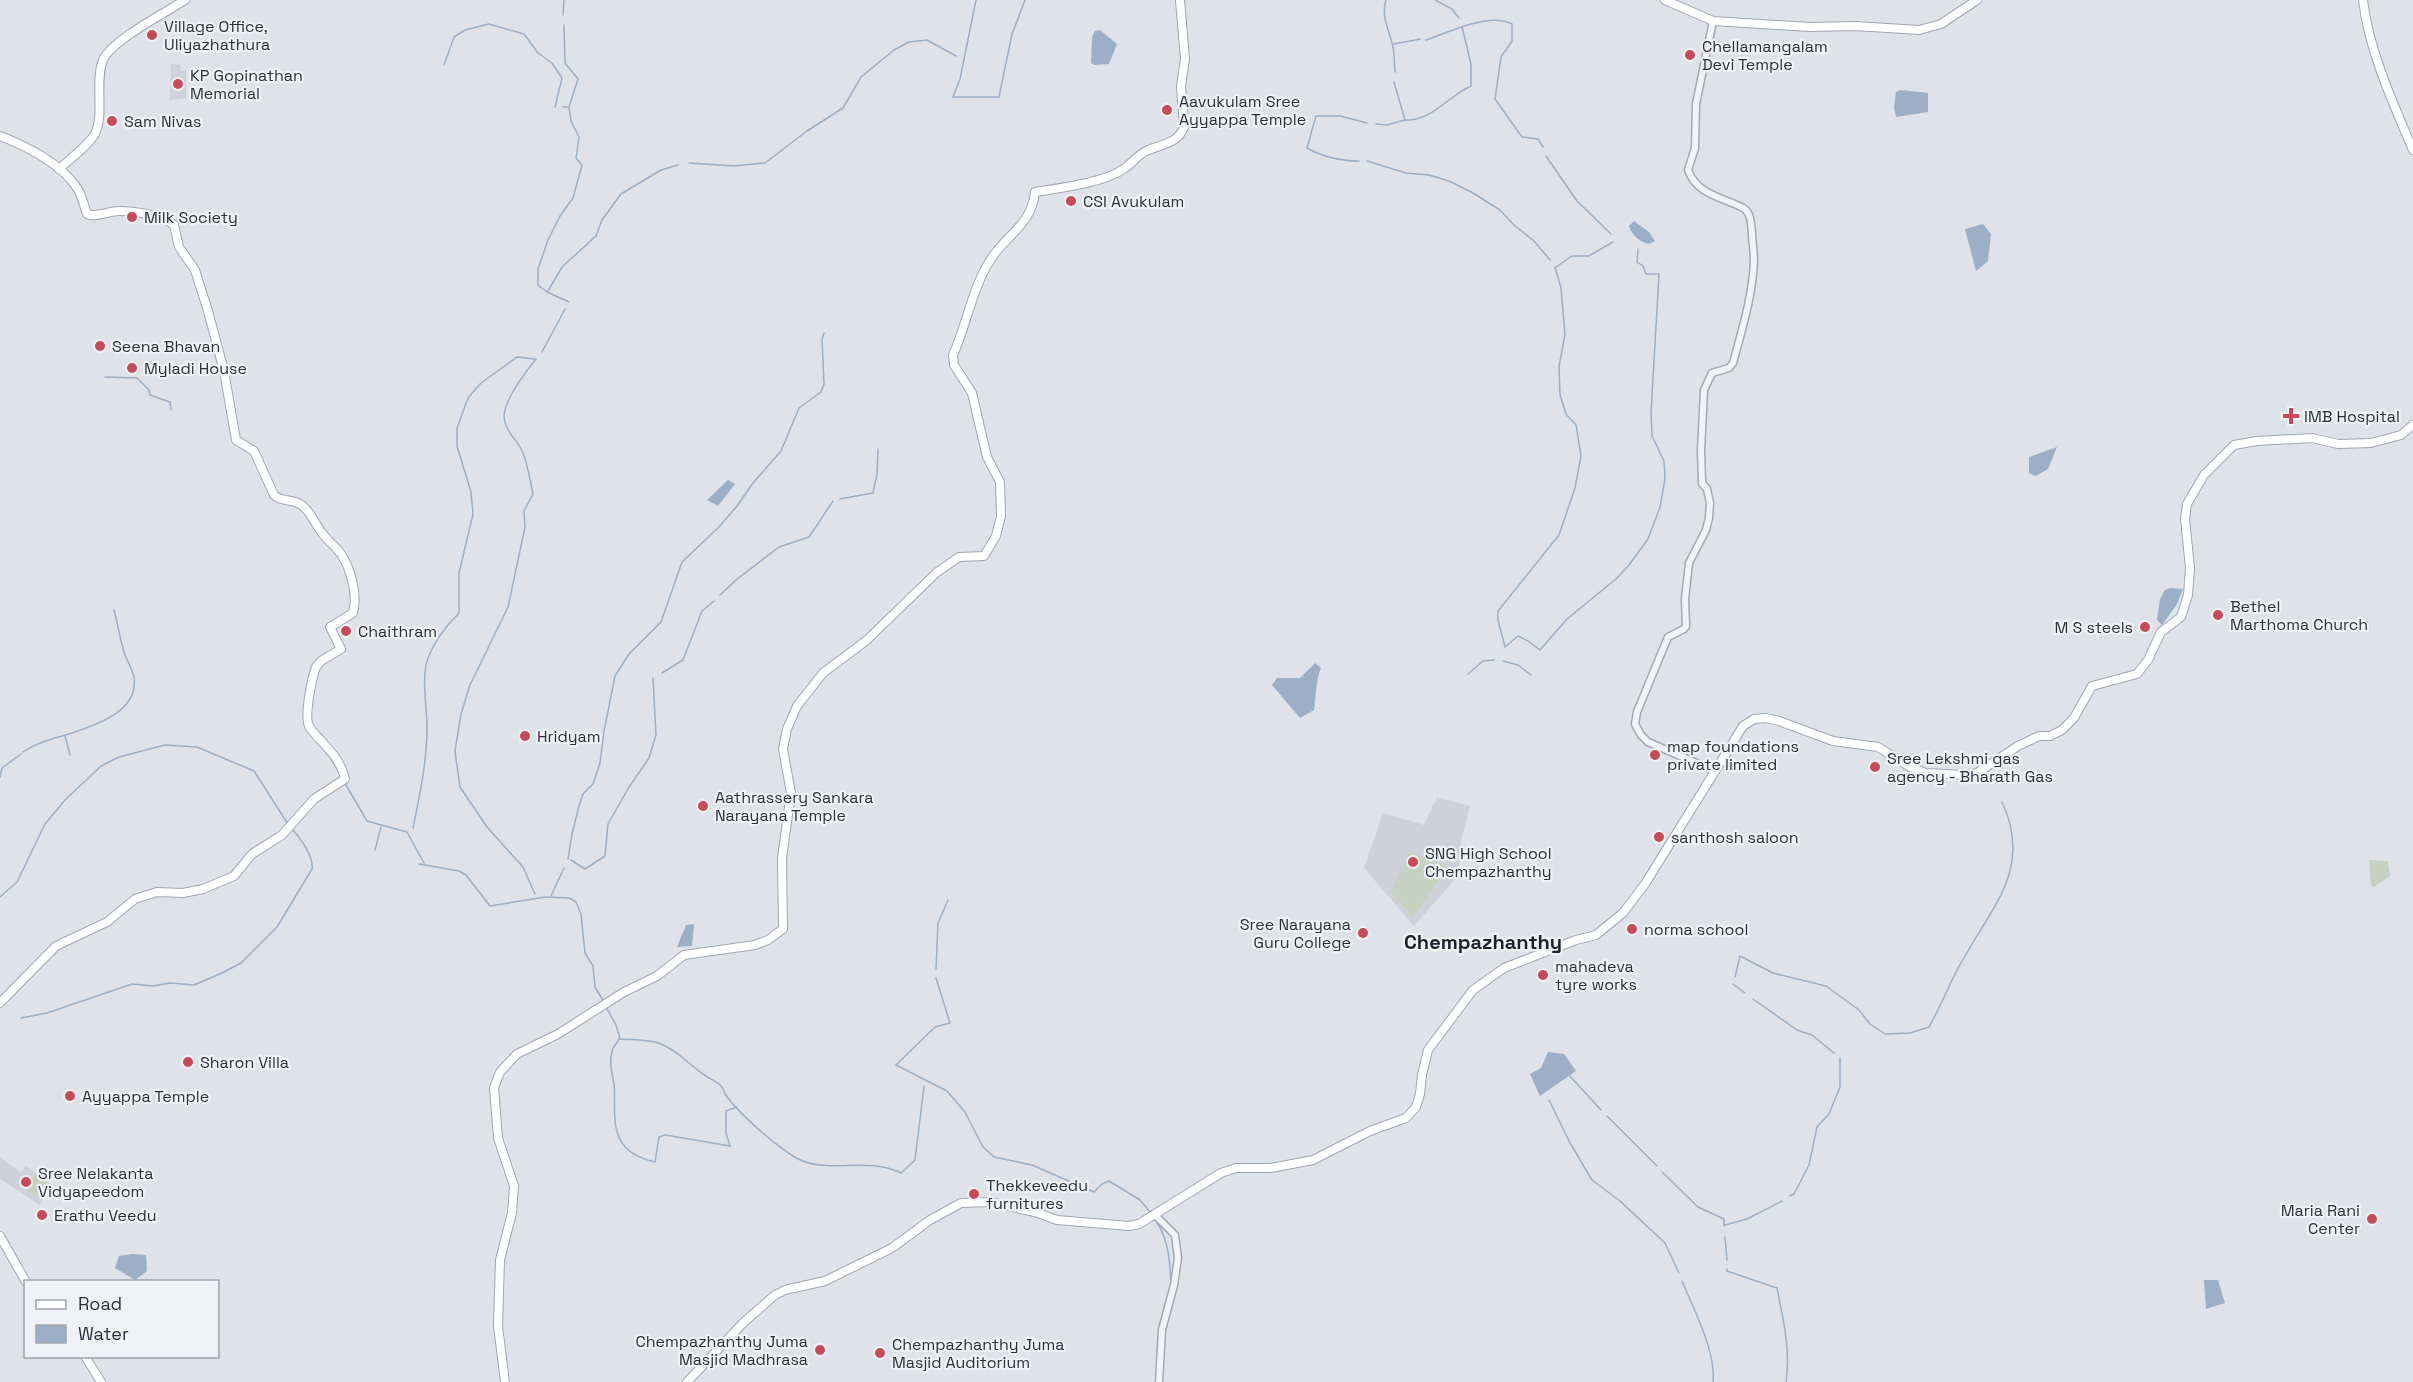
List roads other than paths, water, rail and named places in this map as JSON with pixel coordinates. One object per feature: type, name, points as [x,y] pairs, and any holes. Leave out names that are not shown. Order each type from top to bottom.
[{"type":"main road","points":[[59,169],[94,136],[104,59],[112,48],[185,0]]},
{"type":"main road","points":[[504,1382],[498,1326],[500,1260],[512,1212],[514,1186],[498,1138],[494,1088],[500,1072],[517,1054],[558,1034],[657,976],[684,955],[755,945],[780,933],[784,926],[782,858],[791,793],[783,749],[787,729],[797,706],[823,673],[867,640],[936,573],[959,557],[984,556],[996,536],[1001,516],[1000,482],[987,458],[972,393],[954,365],[953,355],[984,269],[996,252],[1028,218],[1033,208],[1035,192],[1105,177],[1124,169],[1144,152],[1173,141],[1182,134],[1184,128],[1181,86],[1185,59],[1180,0]]},
{"type":"main road","points":[[1665,0],[1713,21],[1919,30],[1941,24],[1977,0]]},
{"type":"main road","points":[[2363,0],[2382,71],[2413,150]]},
{"type":"main road","points":[[0,136],[32,151],[59,169],[76,186],[87,214],[93,216],[121,211],[167,220],[174,225],[179,247],[195,270],[208,311],[224,371],[236,440],[254,451],[274,495],[279,499],[302,505],[345,561],[352,581],[354,609],[350,615],[331,624],[330,627],[341,649],[321,661],[316,667],[308,721],[310,728],[336,757],[345,779],[314,799],[290,828],[252,855],[234,876],[220,884],[183,893],[146,894],[135,899],[106,922],[56,946],[0,1003]]},
{"type":"main road","points":[[687,1382],[743,1323],[775,1295],[785,1290],[825,1281],[892,1248],[930,1220],[961,1203],[990,1202],[1035,1212],[1058,1220],[1119,1226],[1139,1224],[1221,1173],[1236,1168],[1271,1168],[1313,1160],[1370,1131],[1406,1118],[1416,1107],[1428,1050],[1473,990],[1504,968],[1596,935],[1623,913],[1645,884],[1729,745],[1743,726],[1755,719],[1766,718],[1795,726],[1833,741],[1878,747],[1910,767],[1925,773],[1955,775],[1977,773],[2018,746],[2039,736],[2050,736],[2064,728],[2074,718],[2092,686],[2137,674],[2143,667],[2161,632],[2181,616],[2187,601],[2190,568],[2185,510],[2190,496],[2204,475],[2234,445],[2257,441],[2312,438],[2338,444],[2371,444],[2401,435],[2413,425]]},
{"type":"main road","points":[[0,1236],[25,1280]]},
{"type":"main road","points":[[86,1358],[101,1382]]},
{"type":"street","points":[[1713,21],[1696,104],[1695,147],[1688,170],[1695,183],[1706,192],[1748,213],[1751,221],[1754,259],[1751,290],[1733,363],[1729,368],[1712,373],[1704,390],[1701,473],[1702,483],[1707,489],[1710,503],[1709,518],[1706,530],[1689,563],[1685,599],[1686,626],[1684,630],[1668,637],[1637,712],[1635,724],[1648,742],[1715,771]]},
{"type":"street","points":[[1154,1214],[1175,1236],[1178,1258],[1174,1285],[1162,1330],[1160,1382]]},
{"type":"water","points":[[1100,30],[1117,44],[1109,64],[1094,65],[1091,63],[1092,37],[1095,31]]},
{"type":"water","points":[[1901,90],[1928,93],[1928,112],[1896,117],[1894,108],[1896,92]]},
{"type":"water","points":[[1634,221],[1649,232],[1655,241],[1649,244],[1637,238],[1629,226]]},
{"type":"water","points":[[1983,224],[1991,234],[1988,261],[1976,271],[1965,229]]},
{"type":"water","points":[[2057,447],[2048,469],[2036,476],[2029,473],[2029,457]]},
{"type":"water","points":[[728,480],[735,484],[718,506],[707,500]]},
{"type":"water","points":[[2183,589],[2177,604],[2162,625],[2157,620],[2160,599],[2165,590]]},
{"type":"water","points":[[1315,663],[1321,668],[1314,710],[1300,718],[1272,685],[1277,678],[1300,678]]},
{"type":"water","points":[[694,924],[692,946],[677,947],[686,925]]},
{"type":"water","points":[[1548,1052],[1564,1054],[1576,1071],[1540,1096],[1530,1074],[1541,1068]]},
{"type":"water","points":[[146,1255],[147,1271],[135,1280],[115,1268],[119,1256]]},
{"type":"water","points":[[2204,1280],[2218,1280],[2225,1303],[2206,1309]]},
{"type":"waterway","points":[[563,15],[564,0]]},
{"type":"waterway","points":[[976,0],[960,79],[953,97],[999,97],[1012,34],[1025,0]]},
{"type":"waterway","points":[[1386,0],[1385,16],[1393,46],[1395,72]]},
{"type":"waterway","points":[[1435,0],[1452,9],[1459,18]]},
{"type":"waterway","points":[[1426,40],[1481,22],[1492,20],[1512,24],[1512,41],[1501,57],[1495,99],[1522,137],[1538,139],[1543,147]]},
{"type":"waterway","points":[[444,65],[454,37],[465,30],[489,24],[524,34],[538,53],[552,63],[562,78],[555,107]]},
{"type":"waterway","points":[[564,25],[565,63],[578,79],[569,107],[571,121],[579,137],[576,158],[582,165],[573,198],[560,216],[548,240],[538,269],[538,285],[547,292],[569,302]]},
{"type":"waterway","points":[[1405,120],[1414,120],[1431,113],[1471,86],[1471,64],[1462,27]]},
{"type":"waterway","points":[[1394,44],[1420,39]]},
{"type":"waterway","points":[[689,163],[734,166],[765,163],[807,131],[843,108],[861,77],[894,50],[909,42],[927,40],[956,56]]},
{"type":"waterway","points":[[1376,124],[1387,125],[1405,120],[1394,82]]},
{"type":"waterway","points":[[563,107],[568,107]]},
{"type":"waterway","points":[[1359,161],[1332,158],[1307,148],[1316,116],[1340,116],[1367,123]]},
{"type":"waterway","points":[[1546,156],[1577,201],[1611,234]]},
{"type":"waterway","points":[[1367,161],[1406,173],[1429,175],[1449,181],[1473,193],[1500,210],[1534,241],[1550,260]]},
{"type":"waterway","points":[[548,291],[562,267],[596,236],[602,220],[621,194],[661,170],[678,165]]},
{"type":"waterway","points":[[1556,267],[1572,256],[1589,256],[1613,242]]},
{"type":"waterway","points":[[1555,267],[1561,288],[1565,334],[1559,367],[1560,395],[1566,414],[1576,425],[1581,456],[1575,488],[1559,535],[1498,611],[1505,647],[1518,636],[1540,650],[1567,619],[1616,579],[1629,565],[1648,539],[1660,507],[1665,479],[1664,461],[1652,436],[1651,413],[1659,274],[1646,274],[1643,266],[1637,262],[1638,249]]},
{"type":"waterway","points":[[542,352],[565,309]]},
{"type":"waterway","points":[[568,859],[579,806],[583,794],[593,784],[600,763],[615,676],[629,654],[661,622],[682,562],[718,528],[737,506],[753,483],[781,451],[799,408],[821,392],[824,384],[822,339],[824,333]]},
{"type":"waterway","points":[[413,828],[426,752],[426,666],[437,640],[459,613],[459,573],[473,514],[471,492],[457,446],[457,428],[468,398],[481,383],[517,357],[535,359]]},
{"type":"waterway","points":[[535,894],[523,867],[487,827],[460,787],[455,751],[461,714],[470,685],[508,607],[525,527],[524,511],[533,494],[523,453],[506,426],[504,416],[512,394],[536,359]]},
{"type":"waterway","points":[[105,377],[137,378],[149,390],[150,395],[170,402],[171,410]]},
{"type":"waterway","points":[[840,499],[873,493],[877,474],[878,449]]},
{"type":"waterway","points":[[720,595],[779,547],[809,537],[833,501]]},
{"type":"waterway","points":[[662,673],[683,660],[702,611],[714,601]]},
{"type":"waterway","points":[[23,752],[42,742],[75,732],[116,714],[130,698],[134,688],[134,677],[123,649],[114,610]]},
{"type":"waterway","points":[[1468,674],[1483,661],[1494,660]]},
{"type":"waterway","points":[[1503,661],[1518,665],[1531,675]]},
{"type":"waterway","points":[[571,860],[585,869],[605,856],[608,824],[649,758],[656,735],[653,678]]},
{"type":"waterway","points":[[65,736],[70,755]]},
{"type":"waterway","points":[[0,897],[17,882],[45,824],[65,800],[101,766],[119,757],[165,745],[197,747],[254,771],[288,824]]},
{"type":"waterway","points":[[0,777],[2,768],[21,754]]},
{"type":"waterway","points":[[328,754],[338,770]]},
{"type":"waterway","points":[[346,785],[367,821],[407,832],[424,863]]},
{"type":"waterway","points":[[1735,977],[1740,956],[1773,973],[1826,986],[1859,1010],[1870,1024],[1885,1034],[1910,1033],[1929,1027],[1958,969],[2005,886],[2011,867],[2013,847],[2010,826],[2002,802]]},
{"type":"waterway","points":[[375,850],[381,827]]},
{"type":"waterway","points":[[21,1018],[47,1013],[132,984],[194,985],[241,963],[277,927],[312,869],[309,853],[291,828]]},
{"type":"waterway","points":[[419,864],[459,871],[466,875],[490,906],[545,897],[569,898],[576,902],[581,914],[585,953],[593,966],[595,987],[604,1002]]},
{"type":"waterway","points":[[551,896],[564,868]]},
{"type":"waterway","points":[[936,969],[938,923],[948,900]]},
{"type":"waterway","points":[[936,978],[950,1023],[935,1027],[896,1065],[947,1091],[965,1112],[983,1147],[994,1157],[1032,1165],[1094,1192],[1109,1181],[1140,1200],[1151,1213]]},
{"type":"waterway","points":[[1733,984],[1745,993]]},
{"type":"waterway","points":[[1753,999],[1797,1030],[1812,1035],[1834,1053]]},
{"type":"waterway","points":[[606,1007],[616,1025],[620,1039],[651,1041],[673,1051],[720,1085],[738,1110],[767,1136],[785,1151],[806,1162],[832,1166],[873,1166],[901,1173],[915,1160],[924,1086]]},
{"type":"waterway","points":[[619,1039],[611,1060],[616,1126],[621,1141],[636,1155],[655,1162],[659,1137],[665,1135],[730,1146],[726,1133],[726,1111],[737,1107]]},
{"type":"waterway","points":[[1790,1196],[1794,1194],[1809,1165],[1817,1127],[1829,1114],[1840,1087],[1840,1058]]},
{"type":"waterway","points":[[1569,1075],[1601,1110]]},
{"type":"waterway","points":[[1549,1100],[1570,1143],[1592,1180],[1620,1201],[1665,1243],[1679,1273]]},
{"type":"waterway","points":[[1607,1116],[1657,1166]]},
{"type":"waterway","points":[[1662,1172],[1698,1207],[1724,1219],[1724,1226]]},
{"type":"waterway","points":[[1725,1225],[1747,1219],[1782,1201]]},
{"type":"waterway","points":[[1157,1222],[1166,1245],[1171,1286]]},
{"type":"waterway","points":[[1725,1237],[1727,1260]]},
{"type":"waterway","points":[[1727,1269],[1727,1271],[1777,1288],[1787,1346],[1786,1382]]},
{"type":"waterway","points":[[1682,1281],[1708,1344],[1713,1382]]},
{"type":"waterway","points":[[1162,1319],[1165,1303]]},
{"type":"waterway","points":[[1157,1360],[1158,1344]]},
{"type":"place","name":"Village Office, Uliyazhathura","points":[[152,35]]},
{"type":"place","name":"Chellamangalam Devi Temple","points":[[1690,55]]},
{"type":"place","name":"KP Gopinathan Memorial","points":[[178,84]]},
{"type":"place","name":"Aavukulam Sree Ayyappa Temple","points":[[1167,110]]},
{"type":"place","name":"Sam Nivas","points":[[112,121]]},
{"type":"place","name":"CSI Avukulam","points":[[1071,201]]},
{"type":"place","name":"Milk Society","points":[[132,217]]},
{"type":"place","name":"Seena Bhavan","points":[[100,346]]},
{"type":"place","name":"Myladi House","points":[[132,368]]},
{"type":"place","name":"IMB Hospital","points":[[2291,416]]},
{"type":"place","name":"Bethel Marthoma Church","points":[[2218,615]]},
{"type":"place","name":"M S steels","points":[[2145,627]]},
{"type":"place","name":"Chaithram","points":[[346,631]]},
{"type":"place","name":"Hridyam","points":[[525,736]]},
{"type":"place","name":"map foundations private limited","points":[[1655,755]]},
{"type":"place","name":"Sree Lekshmi gas agency - Bharath Gas","points":[[1875,767]]},
{"type":"place","name":"Aathrassery Sankara Narayana Temple","points":[[703,806]]},
{"type":"place","name":"santhosh saloon","points":[[1659,837]]},
{"type":"place","name":"SNG High School Chempazhanthy","points":[[1413,862]]},
{"type":"place","name":"norma school","points":[[1632,929]]},
{"type":"place","name":"Sree Narayana Guru College","points":[[1363,933]]},
{"type":"place","name":"mahadeva tyre works","points":[[1543,975]]},
{"type":"place","name":"Sharon Villa","points":[[188,1062]]},
{"type":"place","name":"Ayyappa Temple","points":[[70,1096]]},
{"type":"place","name":"Sree Nelakanta Vidyapeedom","points":[[26,1182]]},
{"type":"place","name":"Thekkeveedu furnitures","points":[[974,1194]]},
{"type":"place","name":"Erathu Veedu","points":[[42,1215]]},
{"type":"place","name":"Maria Rani Center","points":[[2372,1219]]},
{"type":"place","name":"Chempazhanthy Juma Masjid Madhrasa","points":[[820,1350]]},
{"type":"place","name":"Chempazhanthy Juma Masjid Auditorium","points":[[880,1353]]},
{"type":"district","name":"Chempazhanthy","points":[[1483,942]]}]
